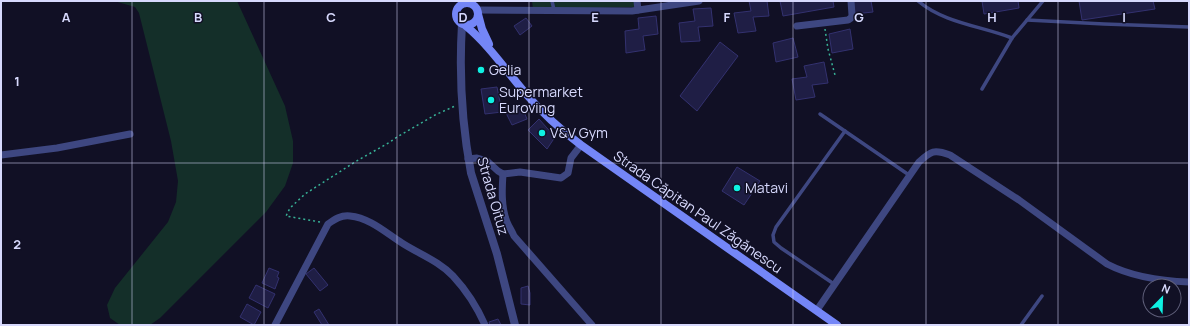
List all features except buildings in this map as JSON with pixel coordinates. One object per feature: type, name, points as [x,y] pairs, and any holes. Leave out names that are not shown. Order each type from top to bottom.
[{"type":"main road","name":"Strada Căpitan Paul Zăgănescu","points":[[455,1],[456,15],[459,22],[479,37],[535,105],[553,123],[581,145],[837,325]]},
{"type":"main road","points":[[456,15],[458,8],[463,4],[470,4],[476,8],[478,16],[475,22],[470,25],[464,25]]},
{"type":"main road","name":"Strada Căpitan Paul Zăgănescu","points":[[476,8],[482,29],[500,62]]},
{"type":"street","points":[[637,1],[638,10]]},
{"type":"street","points":[[476,8],[632,11],[699,1]]},
{"type":"street","points":[[797,26],[848,20],[852,18],[851,1]]},
{"type":"street","name":"Strada Oituz","points":[[464,25],[461,52],[462,103],[470,173],[497,254],[515,325]]},
{"type":"street","points":[[1,155],[56,148],[130,134]]},
{"type":"street","points":[[468,159],[477,158],[487,161],[503,174],[520,172],[561,178],[568,173],[571,158],[581,145]]},
{"type":"street","points":[[816,310],[919,162],[929,153],[940,152],[950,155],[1019,200],[1107,264],[1140,276],[1169,282],[1189,282]]},
{"type":"street","points":[[503,174],[502,193],[504,207],[507,222],[514,236],[592,325]]},
{"type":"street","points":[[275,325],[324,230],[328,224],[340,216],[359,218],[376,226],[398,241],[442,266],[466,291],[478,309],[485,325]]},
{"type":"lane","points":[[552,1],[554,10]]},
{"type":"lane","points":[[918,1],[926,8],[948,19],[1012,38]]},
{"type":"lane","points":[[982,89],[1012,38],[1044,1]]},
{"type":"lane","points":[[1027,20],[1189,27]]},
{"type":"lane","points":[[820,114],[909,175]]},
{"type":"lane","points":[[834,284],[781,248],[774,242],[773,235],[776,227],[845,131]]},
{"type":"lane","points":[[1021,325],[1042,296]]},
{"type":"path","points":[[824,24],[828,49],[835,75]]},
{"type":"path","points":[[324,230],[320,222],[286,216],[290,208],[306,194],[397,137],[435,115],[462,103]]},
{"type":"green space","points":[[114,1],[237,1],[285,106],[293,141],[293,163],[285,186],[266,212],[160,318],[150,325],[120,325],[110,318],[107,305],[115,288],[168,222],[176,202],[178,181],[171,141],[139,13],[135,7]]},
{"type":"green space","points":[[532,1],[634,1],[634,7],[533,9]]},
{"type":"place","name":"Gelia","points":[[481,70]]},
{"type":"place","name":"Supermarket Euroving","points":[[491,100]]},
{"type":"place","name":"V&V Gym","points":[[542,133]]},
{"type":"place","name":"Matavi","points":[[737,188]]}]
